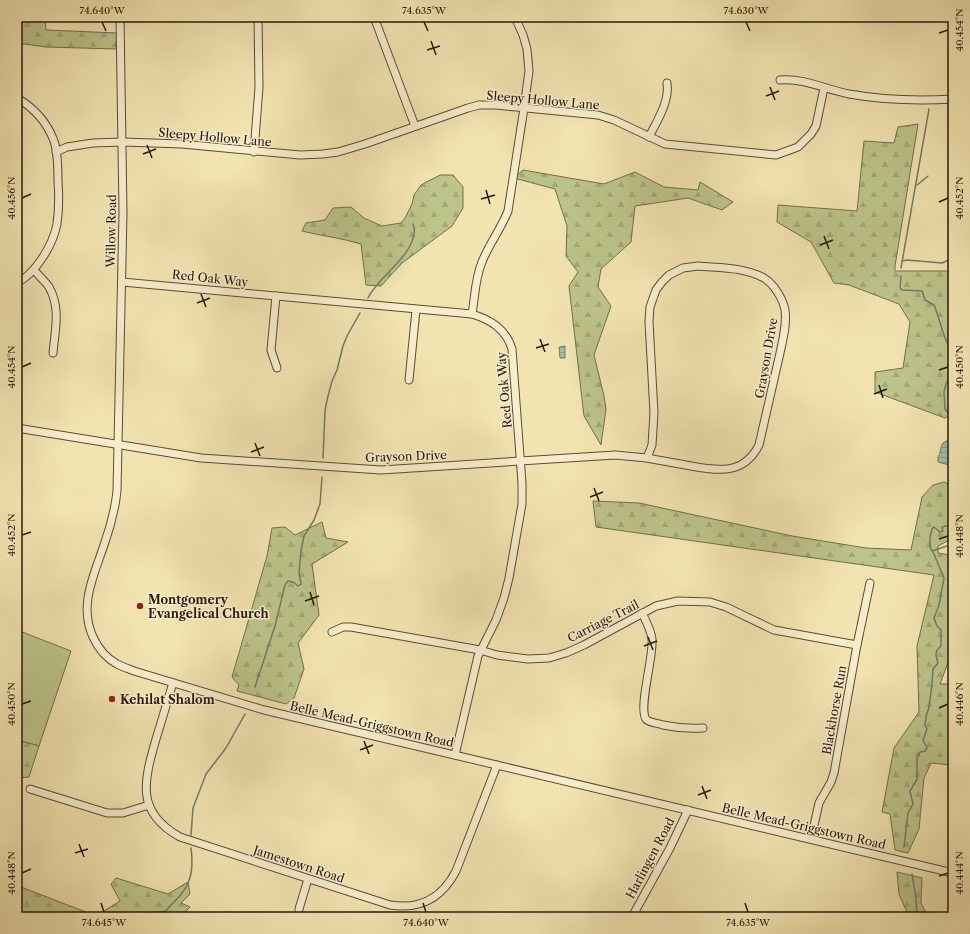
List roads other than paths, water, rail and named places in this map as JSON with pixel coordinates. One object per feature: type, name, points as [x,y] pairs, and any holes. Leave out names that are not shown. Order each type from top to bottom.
[{"type":"street","name":"Willow Road","points":[[118,445],[122,282],[123,142],[120,17]]},
{"type":"street","points":[[254,152],[259,87],[258,17]]},
{"type":"street","points":[[374,17],[415,126]]},
{"type":"street","points":[[472,314],[478,272],[482,261],[503,224],[508,211],[524,108],[528,56],[523,35],[515,17]]},
{"type":"street","points":[[780,80],[789,79],[805,81],[824,88],[848,94],[911,100],[953,99]]},
{"type":"street","points":[[649,137],[666,98],[668,90],[666,83]]},
{"type":"street","name":"Sleepy Hollow Lane","points":[[56,152],[67,147],[93,143],[123,142],[182,144],[254,152],[300,155],[338,152],[479,105],[496,105],[598,115],[614,120],[665,144],[776,155],[798,147],[808,139],[816,126],[824,88]]},
{"type":"street","points":[[17,98],[29,105],[42,118],[54,141],[59,200],[57,223],[54,234],[42,258],[34,270],[23,280],[17,283]]},
{"type":"street","name":"Grayson Drive","points":[[118,445],[201,458],[381,470],[614,455],[648,458],[728,470],[745,463],[756,450],[758,445],[770,399],[786,319],[781,298],[771,283],[765,278],[745,270],[698,266],[678,270],[662,282],[656,290],[650,306],[649,322],[654,414],[652,445],[648,458]]},
{"type":"street","points":[[34,270],[49,288],[55,303],[57,317],[53,353]]},
{"type":"street","name":"Red Oak Way","points":[[122,282],[472,314],[496,324],[504,332],[510,344],[515,382],[522,483],[522,504],[504,598],[496,620],[480,650],[455,755]]},
{"type":"street","points":[[276,296],[271,350],[277,368]]},
{"type":"street","points":[[409,380],[416,310]]},
{"type":"street","points":[[17,428],[118,445]]},
{"type":"street","name":"Belle Mead-Griggstown Road","points":[[118,445],[118,491],[115,510],[87,598],[86,611],[95,642],[108,657],[117,664],[134,671],[264,710],[953,873]]},
{"type":"street","name":"Blackhorse Run","points":[[811,839],[819,803],[832,782],[870,583]]},
{"type":"street","name":"Carriage Trail","points":[[332,632],[343,627],[351,627],[480,650],[498,655],[528,659],[549,658],[566,653],[584,645],[656,606],[670,602],[701,601],[726,607],[774,630],[857,645]]},
{"type":"street","points":[[642,613],[650,630],[653,645],[644,701],[645,718],[649,722],[678,728],[703,728]]},
{"type":"street","name":"Jamestown Road","points":[[173,683],[146,773],[145,789],[149,805],[162,824],[180,837],[390,905],[414,905],[429,900],[448,885],[456,871],[497,765]]},
{"type":"street","points":[[30,789],[107,813],[123,813],[149,805]]},
{"type":"street","name":"Harlingen Road","points":[[632,917],[670,848],[688,810]]},
{"type":"street","points":[[299,909],[308,879]]},
{"type":"waterway","points":[[901,268],[929,109]]},
{"type":"waterway","points":[[917,185],[928,176]]},
{"type":"waterway","points":[[368,298],[379,282],[401,259],[412,242],[414,232],[413,224]]},
{"type":"waterway","points":[[902,261],[907,260],[942,263],[951,259]]},
{"type":"waterway","points":[[901,276],[900,288],[902,290],[922,291],[925,300],[934,305],[944,335],[953,352]]},
{"type":"waterway","points":[[323,458],[325,410],[328,396],[343,346],[360,313]]},
{"type":"waterway","points":[[951,417],[945,409],[944,392],[949,377],[951,357],[953,353]]},
{"type":"waterway","points":[[255,687],[275,626],[285,585],[288,581],[293,582],[298,586],[301,584],[299,573],[301,551],[304,536],[314,520],[320,504],[322,477]]},
{"type":"waterway","points":[[904,847],[908,813],[913,804],[910,791],[917,779],[917,758],[920,752],[925,751],[927,748],[923,740],[927,729],[925,725],[926,717],[929,707],[933,669],[938,663],[936,653],[941,646],[941,630],[937,626],[934,618],[939,605],[944,578],[930,547],[930,538],[934,527],[940,532],[943,531],[942,527],[953,522]]},
{"type":"waterway","points":[[932,551],[953,544]]},
{"type":"waterway","points":[[191,835],[193,808],[206,774],[226,748],[245,714]]},
{"type":"waterway","points":[[150,917],[154,912],[166,911],[180,896],[188,884],[192,864],[191,848]]},
{"type":"waterway","points":[[912,874],[916,898],[917,917]]},
{"type":"place","name":"Montgomery Evangelical Church","points":[[140,606]]},
{"type":"place","name":"Kehilat Shalom","points":[[112,699]]}]
